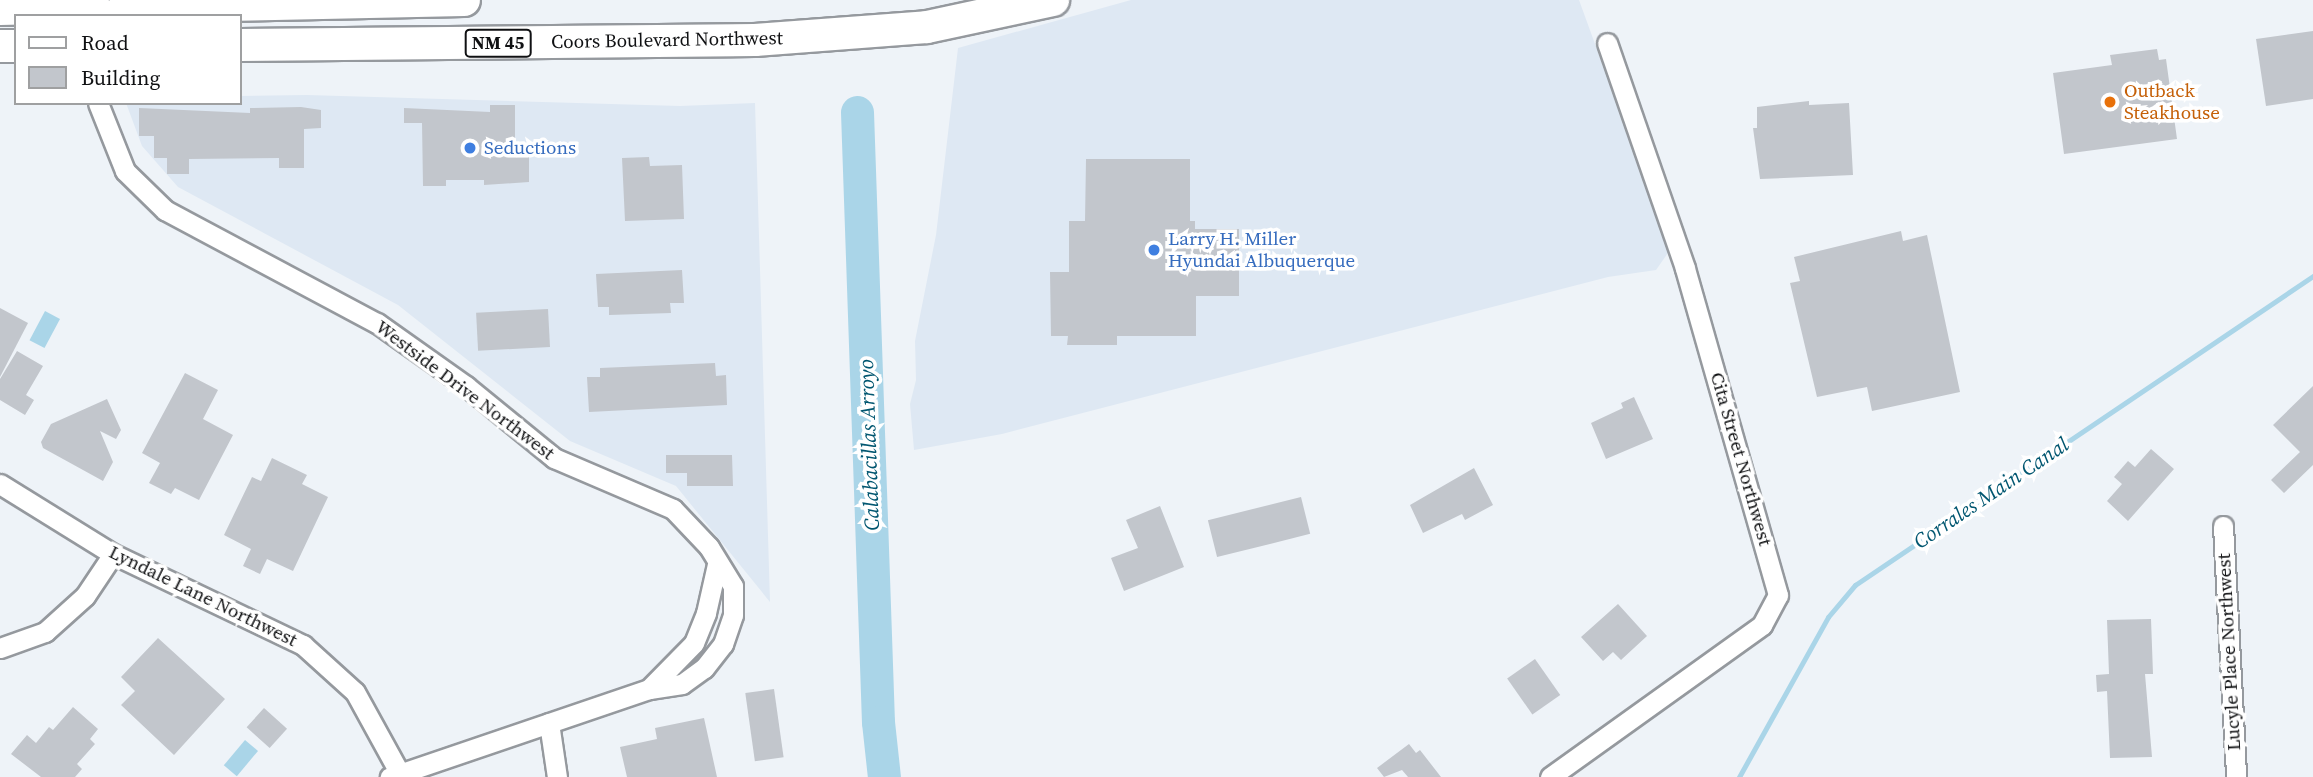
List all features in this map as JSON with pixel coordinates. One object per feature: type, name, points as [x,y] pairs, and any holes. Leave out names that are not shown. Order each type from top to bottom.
[{"type":"main road","points":[[0,9],[83,7],[93,0]]},
{"type":"main road","points":[[118,14],[133,7],[464,0]]},
{"type":"main road","name":"Coors Boulevard Northwest","points":[[242,45],[755,40],[927,27],[1053,0]]},
{"type":"street","name":"Cita Street Northwest","points":[[1550,777],[1762,625],[1778,595],[1685,268],[1607,43]]},
{"type":"street","name":"Westside Drive Northwest","points":[[99,105],[125,171],[165,210],[310,283],[377,323],[466,386],[554,458],[673,509],[698,533],[733,586],[733,615],[714,657],[682,684],[649,689]]},
{"type":"street","name":"Lyndale Lane Northwest","points":[[0,484],[113,554],[303,645],[355,692],[395,775]]},
{"type":"street","name":"Lucyle Place Northwest","points":[[2223,526],[2236,777]]},
{"type":"street","points":[[0,648],[45,632],[85,596],[113,554]]},
{"type":"street","points":[[395,775],[649,689],[684,655],[702,628],[717,564]]},
{"type":"street","points":[[549,723],[557,777]]},
{"type":"shaded area","points":[[1131,0],[1579,0],[1670,250],[1656,270],[1608,277],[1002,434],[914,450],[910,404],[916,380],[915,341],[936,235],[958,48]]},
{"type":"shaded area","points":[[307,95],[680,106],[755,103],[770,602],[676,486],[570,441],[398,305],[178,187],[142,146],[127,105],[242,105],[242,96]]},
{"type":"water","points":[[45,311],[60,319],[45,348],[30,340]]},
{"type":"water","points":[[245,740],[258,751],[237,776],[224,765]]},
{"type":"building","points":[[2313,31],[2313,99],[2266,106],[2256,39]]},
{"type":"building","points":[[2157,49],[2159,60],[2166,59],[2177,139],[2064,154],[2053,73],[2112,65],[2110,55]]},
{"type":"building","points":[[1809,101],[1809,105],[1849,103],[1853,175],[1760,179],[1753,128],[1757,128],[1757,107]]},
{"type":"building","points":[[490,105],[515,105],[515,149],[529,149],[529,182],[484,185],[484,180],[446,180],[446,186],[423,186],[422,123],[404,123],[404,108],[490,112]]},
{"type":"building","points":[[301,107],[321,110],[321,128],[304,129],[304,168],[279,168],[279,158],[189,159],[189,174],[167,174],[167,158],[154,158],[154,136],[139,136],[139,108],[250,113],[250,108]]},
{"type":"building","points":[[649,157],[650,166],[682,165],[684,219],[625,221],[622,158]]},
{"type":"building","name":"Larry H. Miller Hyundai Albuquerque","points":[[1086,159],[1190,159],[1190,221],[1195,221],[1195,229],[1239,229],[1239,296],[1196,296],[1196,336],[1117,336],[1117,345],[1067,345],[1068,336],[1051,336],[1050,272],[1069,272],[1069,221],[1085,221]]},
{"type":"building","points":[[1901,231],[1903,241],[1927,235],[1960,392],[1872,411],[1867,387],[1817,397],[1790,283],[1800,281],[1794,257]]},
{"type":"building","points":[[682,270],[684,303],[670,303],[671,313],[609,315],[609,307],[598,307],[596,274]]},
{"type":"building","points":[[0,308],[28,323],[0,377]]},
{"type":"building","points":[[548,309],[550,347],[478,351],[476,313]]},
{"type":"building","points":[[17,351],[43,366],[26,395],[34,400],[25,415],[0,400],[0,379]]},
{"type":"building","points":[[715,363],[716,376],[726,375],[727,405],[589,412],[587,377],[600,377],[600,368]]},
{"type":"building","points":[[185,373],[218,390],[203,419],[233,435],[199,500],[175,488],[171,494],[149,483],[160,463],[142,453]]},
{"type":"building","points":[[2313,386],[2313,465],[2284,493],[2271,480],[2300,452],[2273,425]]},
{"type":"building","points":[[1634,397],[1653,439],[1606,459],[1591,423],[1623,408],[1621,403]]},
{"type":"building","points":[[107,399],[121,430],[116,439],[100,431],[113,462],[103,481],[43,448],[41,442],[51,424]]},
{"type":"building","points":[[2151,449],[2174,469],[2128,521],[2107,501],[2122,484],[2114,477],[2128,461],[2135,467]]},
{"type":"building","points":[[666,455],[732,455],[733,486],[687,486],[687,473],[666,473]]},
{"type":"building","points":[[272,458],[307,475],[302,484],[328,497],[293,571],[267,559],[260,574],[243,566],[251,549],[224,535],[252,477],[261,481]]},
{"type":"building","points":[[1474,468],[1493,505],[1465,520],[1462,514],[1423,533],[1410,505]]},
{"type":"building","points":[[1301,497],[1310,534],[1217,557],[1208,520]]},
{"type":"building","points":[[1160,506],[1184,567],[1124,591],[1111,558],[1138,548],[1126,520]]},
{"type":"building","points":[[1618,604],[1647,636],[1621,660],[1613,652],[1603,661],[1581,637]]},
{"type":"building","points":[[2151,619],[2153,674],[2145,674],[2152,757],[2110,758],[2107,691],[2097,692],[2096,675],[2109,674],[2107,620]]},
{"type":"building","points":[[158,638],[225,699],[174,755],[121,705],[135,691],[121,677]]},
{"type":"building","points":[[1535,659],[1560,695],[1532,715],[1507,679]]},
{"type":"building","points":[[774,689],[784,757],[755,761],[745,693]]},
{"type":"building","points":[[73,707],[98,729],[90,739],[95,744],[77,764],[82,769],[75,777],[41,777],[11,754],[27,735],[36,743],[49,727],[53,730]]},
{"type":"building","points":[[264,708],[287,729],[270,748],[247,727]]},
{"type":"building","points":[[704,718],[717,777],[627,777],[620,747],[657,739],[655,728]]},
{"type":"building","points":[[1409,744],[1416,753],[1420,750],[1441,777],[1408,777],[1402,770],[1384,777],[1377,768]]},
{"type":"waterway","name":"Calabacillas Arroyo","points":[[857,112],[878,722],[884,777]]},
{"type":"waterway","name":"Corrales Main Canal","points":[[1739,777],[1828,617],[1855,585],[2313,276]]},
{"type":"place","name":"Outback Steakhouse","points":[[2110,102]]},
{"type":"place","name":"Seductions","points":[[470,148]]},
{"type":"place","name":"Larry H. Miller Hyundai Albuquerque","points":[[1154,250]]}]
